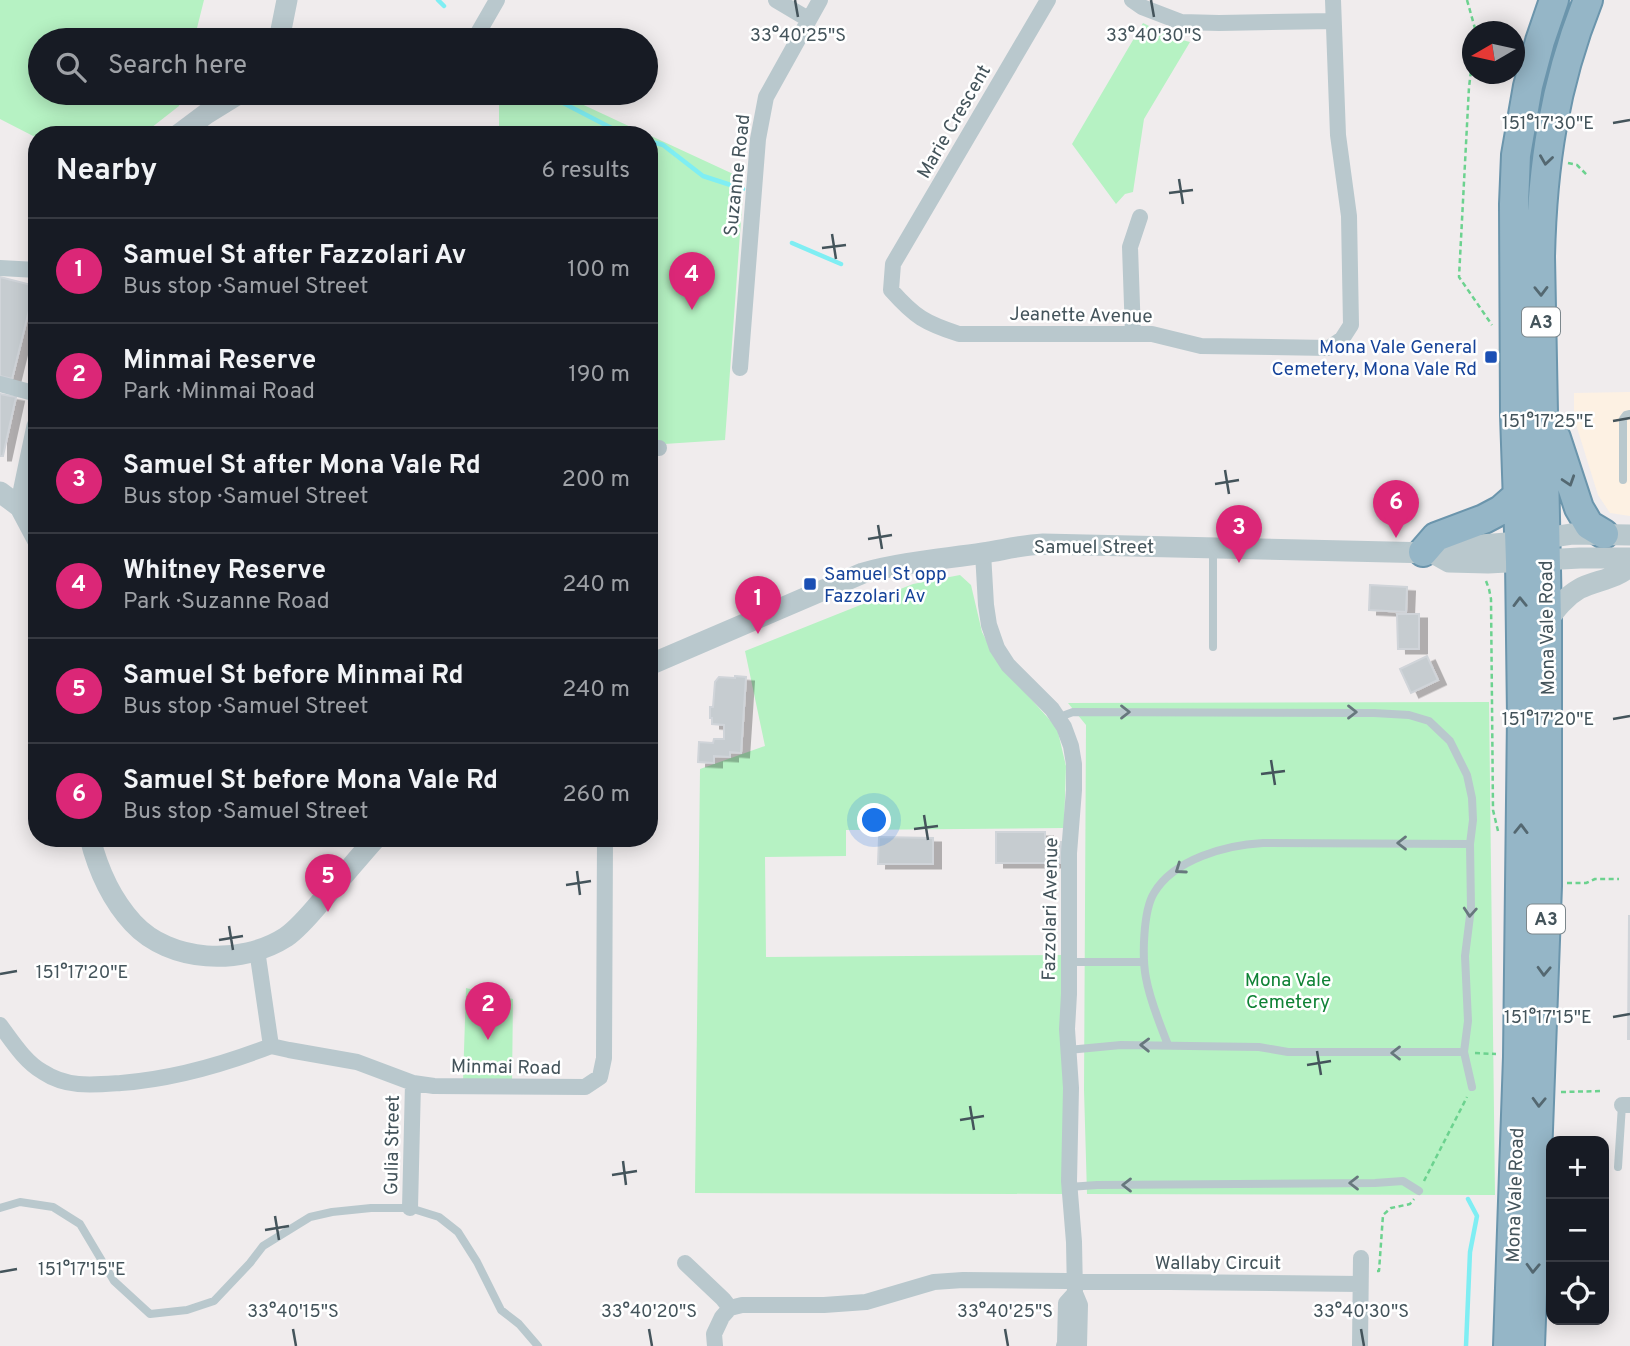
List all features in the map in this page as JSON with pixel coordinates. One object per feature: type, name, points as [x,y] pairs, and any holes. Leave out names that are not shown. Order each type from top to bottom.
[{"type":"highway","name":"Mona Vale Road","points":[[1530,1346],[1548,886],[1547,621],[1533,550],[1518,495],[1513,297],[1514,204],[1516,155],[1528,86],[1554,0]]},
{"type":"highway","points":[[1557,97],[1555,61],[1564,22],[1564,0]]},
{"type":"highway","name":"Mona Vale Road","points":[[1508,1346],[1518,1057],[1522,716],[1543,420],[1541,223],[1546,157],[1557,97],[1588,0]]},
{"type":"highway","points":[[1543,420],[1556,438],[1579,508],[1589,525],[1617,535]]},
{"type":"highway","points":[[1428,553],[1436,537],[1484,519],[1501,510],[1518,495]]},
{"type":"street","points":[[281,28],[287,0]]},
{"type":"street","points":[[481,28],[497,0]]},
{"type":"street","points":[[776,0],[808,19]]},
{"type":"street","name":"Suzanne Road","points":[[740,368],[758,139],[766,97],[820,0]]},
{"type":"street","name":"Marie Crescent","points":[[893,264],[1048,0]]},
{"type":"street","points":[[1132,0],[1142,7],[1181,22],[1333,21]]},
{"type":"street","name":"Jeanette Avenue","points":[[893,264],[891,290],[910,311],[931,325],[959,334],[1152,334],[1202,346],[1329,348],[1342,340],[1352,325],[1349,216],[1338,135],[1333,0]]},
{"type":"street","points":[[189,126],[221,105]]},
{"type":"street","points":[[1133,334],[1130,247],[1140,218]]},
{"type":"street","points":[[0,268],[28,270]]},
{"type":"street","points":[[0,384],[28,392]]},
{"type":"street","points":[[20,507],[28,468]]},
{"type":"street","points":[[0,492],[20,507],[28,522]]},
{"type":"street","points":[[1533,550],[1572,534],[1617,535]]},
{"type":"street","name":"Samuel Street","points":[[658,661],[863,573],[1026,545],[1428,553],[1449,545],[1481,545],[1533,550]]},
{"type":"street","points":[[1533,550],[1580,558],[1630,558]]},
{"type":"street","name":"Fazzolari Avenue","points":[[983,553],[986,605],[997,648],[1008,665],[1052,709],[1064,727],[1074,764],[1069,853],[1067,1029],[1071,1087],[1069,1187],[1075,1287],[1080,1306],[1079,1346]]},
{"type":"street","points":[[1547,621],[1562,602],[1579,589],[1623,573],[1630,566]]},
{"type":"street","points":[[93,847],[100,873],[110,893],[134,924],[161,944],[203,957],[234,956],[257,950],[286,937],[368,847]]},
{"type":"street","name":"Minmai Road","points":[[271,1046],[357,1062],[413,1083],[434,1086],[585,1087],[600,1077],[604,1058],[605,847]]},
{"type":"street","points":[[0,1024],[19,1049],[42,1072],[74,1084],[162,1079],[205,1069],[271,1046],[257,950]]},
{"type":"street","name":"Gulia Street","points":[[410,1208],[413,1083]]},
{"type":"street","points":[[1360,1346],[1362,1258]]},
{"type":"street","points":[[685,1263],[723,1298],[730,1308],[714,1334],[715,1346]]},
{"type":"street","name":"Wallaby Circuit","points":[[730,1308],[742,1305],[866,1302],[933,1282],[963,1280],[1075,1287],[1360,1280]]},
{"type":"street","name":"Fazzolari Avenue","points":[[1063,1346],[1066,1303],[1075,1287]]},
{"type":"lane","points":[[1623,480],[1623,419],[1630,414]]},
{"type":"lane","points":[[1213,547],[1213,647]]},
{"type":"lane","points":[[1057,718],[1073,712],[1360,712],[1409,715],[1429,721],[1450,741],[1466,775],[1472,798],[1471,908],[1465,956],[1468,1021],[1464,1052],[1472,1087]]},
{"type":"lane","points":[[1168,1045],[1146,980],[1145,922],[1152,895],[1177,870],[1194,859],[1241,844],[1470,844]]},
{"type":"lane","points":[[1069,962],[1144,962]]},
{"type":"lane","points":[[1068,1050],[1121,1045],[1168,1045],[1259,1047],[1288,1052],[1464,1052]]},
{"type":"lane","points":[[1618,1167],[1626,1105]]},
{"type":"lane","points":[[1069,1187],[1403,1181],[1419,1191]]},
{"type":"lane","points":[[0,1208],[20,1202],[53,1207],[80,1224],[114,1281],[150,1314],[187,1310],[214,1301],[263,1246],[310,1217],[371,1208],[410,1208],[439,1217],[458,1232],[502,1310],[519,1324],[538,1346]]},
{"type":"path","points":[[1467,0],[1473,21]]},
{"type":"path","points":[[1470,84],[1460,277],[1492,325]]},
{"type":"path","points":[[1560,162],[1577,165],[1588,176]]},
{"type":"path","points":[[1485,580],[1492,589],[1493,810],[1498,833]]},
{"type":"path","points":[[1561,884],[1619,879]]},
{"type":"path","points":[[1464,1052],[1503,1054]]},
{"type":"path","points":[[1360,1280],[1379,1270],[1383,1215],[1391,1208],[1410,1204],[1472,1087]]},
{"type":"path","points":[[1554,1092],[1603,1091]]},
{"type":"shaded area","points":[[1630,392],[1630,516],[1610,513],[1598,495],[1574,418],[1574,393]]},
{"type":"green space","points":[[0,0],[204,0],[197,28],[28,28],[28,105],[179,105],[153,126],[28,126],[28,133],[0,119]]},
{"type":"green space","points":[[1143,23],[1171,37],[1190,42],[1144,119],[1133,192],[1125,194],[1116,204],[1072,144]]},
{"type":"green space","points":[[499,105],[584,105],[629,126],[499,126]]},
{"type":"green space","points":[[658,139],[744,179],[725,440],[658,444]]},
{"type":"green space","points":[[960,575],[971,585],[982,632],[997,661],[1057,728],[1066,766],[1064,828],[846,830],[846,856],[765,857],[766,957],[1065,955],[1063,1194],[695,1193],[700,769],[765,746],[745,651],[913,584]]},
{"type":"green space","name":"Mona Vale Cemetery","points":[[1489,702],[1495,1195],[1087,1194],[1084,1090],[1086,725],[1068,703]]},
{"type":"green space","points":[[466,988],[513,999],[512,1082],[463,1082]]},
{"type":"building","points":[[0,277],[28,284],[28,314],[12,379],[0,376]]},
{"type":"building","points":[[0,394],[16,397],[3,456],[0,456]]},
{"type":"building","points":[[1370,585],[1407,587],[1406,612],[1369,610]]},
{"type":"building","points":[[1397,614],[1419,614],[1419,649],[1398,649]]},
{"type":"building","points":[[1427,656],[1438,680],[1411,693],[1400,669]]},
{"type":"building","points":[[719,677],[746,677],[741,753],[730,752],[730,757],[714,756],[714,763],[698,762],[699,742],[713,743],[714,739],[724,739],[724,725],[712,724],[710,718],[715,682]]},
{"type":"building","points":[[996,832],[1045,832],[1045,842],[1061,842],[1061,863],[996,863]]},
{"type":"building","points":[[879,837],[933,838],[933,864],[878,864]]},
{"type":"building","points":[[1629,916],[1630,1039],[1628,1039]]},
{"type":"waterway","points":[[438,0],[444,6]]},
{"type":"waterway","points":[[567,105],[608,126]]},
{"type":"waterway","points":[[658,144],[703,176],[743,189]]},
{"type":"waterway","points":[[792,243],[841,264]]},
{"type":"waterway","points":[[1466,1346],[1470,1252],[1477,1216],[1468,1199]]},
{"type":"place","name":"Whitney Reserve","points":[[692,310]]},
{"type":"place","name":"Mona Vale General Cemetery, Mona Vale Rd","points":[[1491,357]]},
{"type":"place","name":"Samuel St before Mona Vale Rd","points":[[1396,538]]},
{"type":"place","name":"Samuel St after Mona Vale Rd","points":[[1239,563]]},
{"type":"place","name":"Samuel St opp Fazzolari Av","points":[[810,584]]},
{"type":"place","name":"Samuel St after Fazzolari Av","points":[[758,634]]},
{"type":"place","name":"Samuel St before Minmai Rd","points":[[328,912]]},
{"type":"place","name":"Minmai Reserve","points":[[488,1040]]}]
